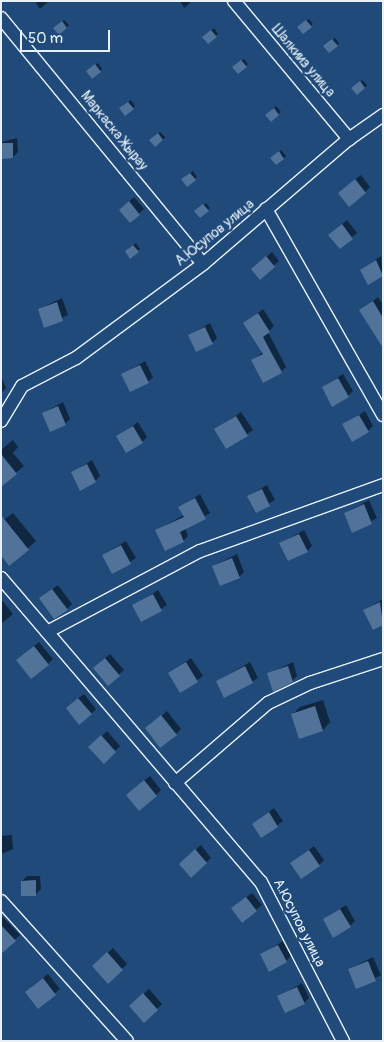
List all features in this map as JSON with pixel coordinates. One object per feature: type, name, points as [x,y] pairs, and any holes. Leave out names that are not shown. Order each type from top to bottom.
[{"type":"street","name":"Шалкииз улица","points":[[234,1],[350,139]]},
{"type":"street","name":"Маркаска Жырау","points":[[1,18],[203,264]]},
{"type":"street","points":[[266,210],[350,139],[383,115]]},
{"type":"street","name":"А.Юсупов улица","points":[[1,422],[22,386],[76,358],[203,264],[266,210],[383,415]]},
{"type":"street","points":[[47,632],[200,551],[383,485]]},
{"type":"street","name":"А.Юсупов улица","points":[[1,578],[260,882],[343,1041]]},
{"type":"street","points":[[175,783],[268,703],[310,683],[383,659]]},
{"type":"street","points":[[1,901],[127,1041]]},
{"type":"building","points":[[306,20],[312,27],[303,34],[297,27]]},
{"type":"building","points":[[62,21],[67,28],[59,35],[53,28]]},
{"type":"building","points":[[211,30],[217,37],[208,44],[202,37]]},
{"type":"building","points":[[332,39],[338,46],[329,53],[323,46]]},
{"type":"building","points":[[241,60],[247,67],[238,74],[232,67]]},
{"type":"building","points":[[95,64],[101,72],[92,79],[86,71]]},
{"type":"building","points":[[360,81],[365,88],[357,95],[351,88]]},
{"type":"building","points":[[128,102],[134,109],[125,116],[119,108]]},
{"type":"building","points":[[274,108],[279,115],[271,122],[265,115]]},
{"type":"building","points":[[158,133],[163,140],[155,147],[149,140]]},
{"type":"building","points":[[1,143],[13,143],[13,158],[1,159]]},
{"type":"building","points":[[279,151],[284,159],[276,165],[270,158]]},
{"type":"building","points":[[190,173],[196,180],[187,187],[181,179]]},
{"type":"building","points":[[355,179],[366,193],[349,207],[338,193]]},
{"type":"building","points":[[129,201],[140,215],[130,223],[119,210]]},
{"type":"building","points":[[203,204],[209,211],[200,218],[194,211]]},
{"type":"building","points":[[342,224],[353,239],[340,249],[328,235]]},
{"type":"building","points":[[133,245],[139,252],[130,259],[125,251]]},
{"type":"building","points":[[266,256],[275,267],[260,280],[251,269]]},
{"type":"building","points":[[376,260],[383,276],[368,285],[360,270]]},
{"type":"building","points":[[373,301],[383,318],[383,348],[359,310]]},
{"type":"building","points":[[57,302],[63,321],[44,328],[38,309]]},
{"type":"building","points":[[258,313],[270,332],[263,337],[282,373],[263,383],[251,360],[263,354],[243,323]]},
{"type":"building","points":[[205,327],[213,344],[196,352],[188,335]]},
{"type":"building","points":[[140,365],[149,383],[130,392],[121,374]]},
{"type":"building","points":[[338,378],[349,397],[332,407],[322,387]]},
{"type":"building","points":[[58,406],[66,425],[50,432],[42,413]]},
{"type":"building","points":[[359,415],[369,432],[352,442],[342,424]]},
{"type":"building","points":[[236,416],[248,436],[226,449],[214,429]]},
{"type":"building","points":[[133,426],[143,443],[126,453],[116,436]]},
{"type":"building","points":[[1,454],[17,474],[1,487]]},
{"type":"building","points":[[87,464],[96,482],[80,491],[71,472]]},
{"type":"building","points":[[262,489],[270,506],[256,513],[247,496]]},
{"type":"building","points":[[195,498],[206,519],[180,532],[184,542],[165,551],[155,530],[184,517],[178,507]]},
{"type":"building","points":[[364,504],[372,524],[352,533],[344,513]]},
{"type":"building","points":[[1,515],[29,550],[9,566],[1,555]]},
{"type":"building","points":[[299,534],[308,552],[288,561],[279,543]]},
{"type":"building","points":[[121,545],[131,564],[112,574],[102,555]]},
{"type":"building","points":[[232,558],[240,578],[220,586],[212,566]]},
{"type":"building","points":[[52,589],[68,610],[54,619],[39,598]]},
{"type":"building","points":[[153,594],[162,611],[141,622],[132,605]]},
{"type":"building","points":[[380,602],[383,625],[373,630],[363,610]]},
{"type":"building","points":[[34,646],[49,665],[31,679],[16,660]]},
{"type":"building","points":[[105,658],[120,676],[108,686],[93,668]]},
{"type":"building","points":[[186,662],[198,682],[180,693],[168,673]]},
{"type":"building","points":[[245,666],[253,683],[224,698],[216,681]]},
{"type":"building","points":[[288,666],[293,682],[273,692],[267,673]]},
{"type":"building","points":[[78,698],[92,714],[79,725],[66,708]]},
{"type":"building","points":[[315,706],[323,731],[299,739],[291,714]]},
{"type":"building","points":[[161,715],[177,735],[160,748],[145,728]]},
{"type":"building","points":[[101,735],[116,752],[104,764],[88,747]]},
{"type":"building","points":[[144,780],[157,796],[139,811],[126,795]]},
{"type":"building","points":[[269,812],[278,827],[261,838],[252,824]]},
{"type":"building","points":[[195,849],[207,863],[191,878],[179,864]]},
{"type":"building","points":[[309,850],[320,866],[301,879],[290,863]]},
{"type":"building","points":[[36,880],[36,896],[21,896],[21,881]]},
{"type":"building","points":[[246,897],[257,911],[242,923],[231,908]]},
{"type":"building","points":[[340,909],[351,927],[333,938],[323,919]]},
{"type":"building","points":[[1,925],[16,941],[1,954]]},
{"type":"building","points":[[278,945],[287,962],[269,972],[260,954]]},
{"type":"building","points":[[107,952],[123,970],[108,984],[92,966]]},
{"type":"building","points":[[368,961],[376,981],[356,989],[348,969]]},
{"type":"building","points":[[43,978],[56,995],[38,1009],[25,992]]},
{"type":"building","points":[[297,987],[305,1004],[285,1013],[277,996]]},
{"type":"building","points":[[143,993],[158,1010],[144,1023],[129,1006]]}]
